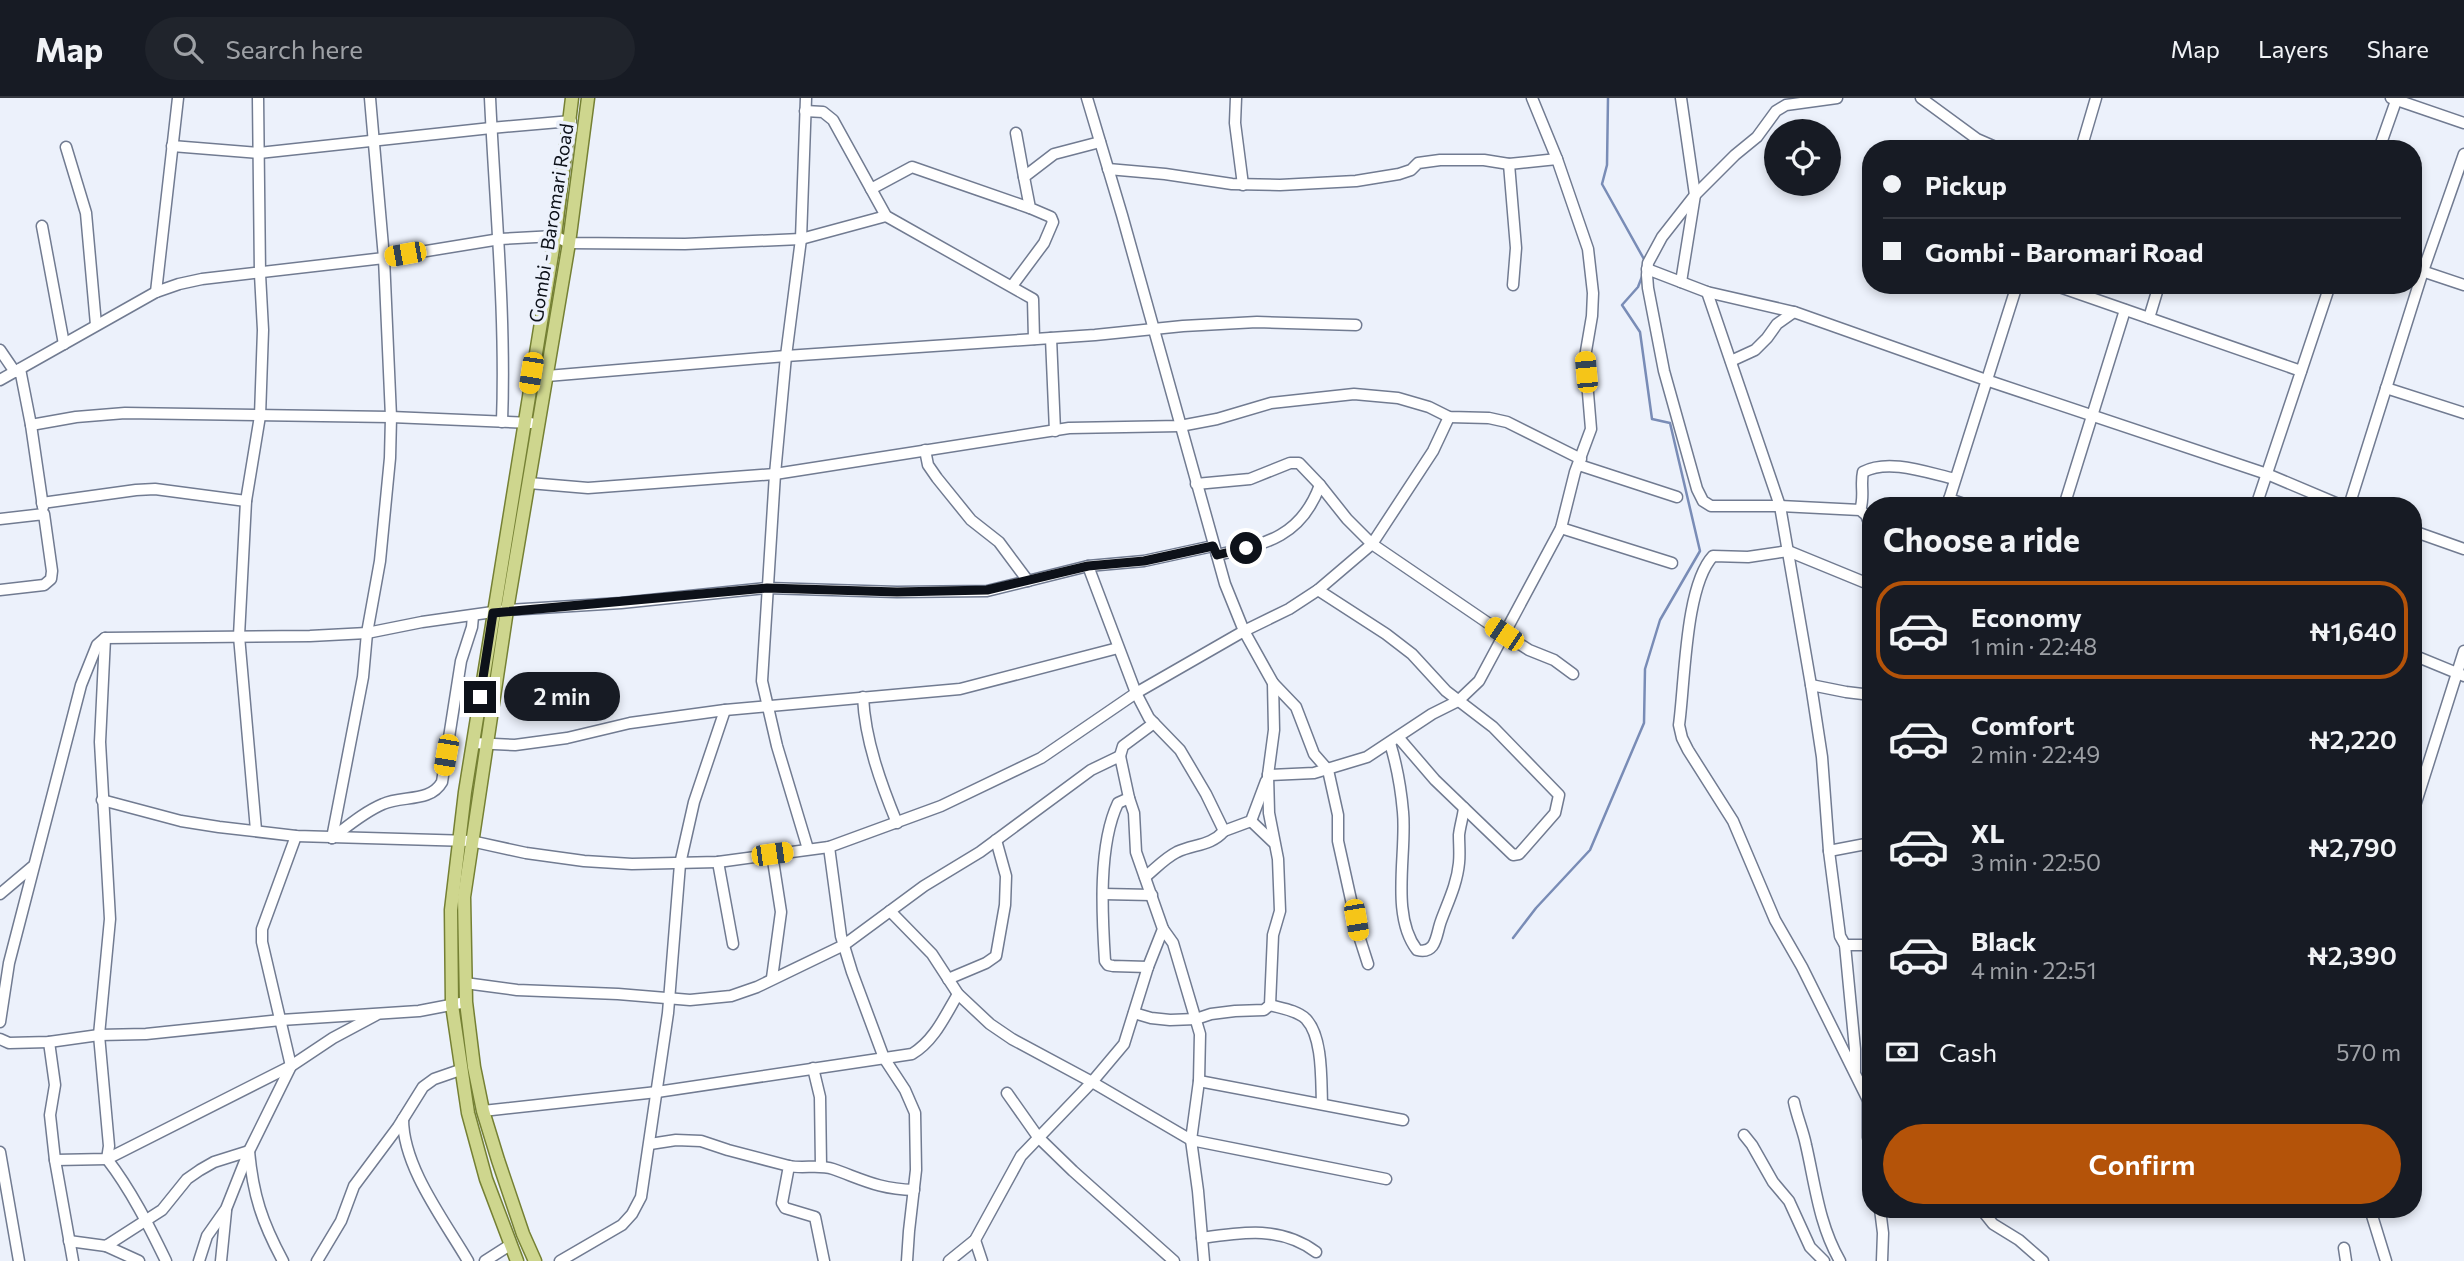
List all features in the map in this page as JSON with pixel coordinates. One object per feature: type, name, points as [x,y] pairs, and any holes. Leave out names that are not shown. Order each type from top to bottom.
[{"type":"main road","name":"Gombi - Baromari Road","points":[[517,1261],[486,1179],[468,1113],[452,1005],[450,932],[500,612],[523,423],[555,236],[572,98]]},
{"type":"main road","name":"Gombi - Baromari Road","points":[[500,612],[529,483],[569,243],[588,98]]},
{"type":"main road","name":"Gombi - Baromari Road","points":[[465,841],[465,983],[474,1067],[483,1111],[512,1205],[535,1261]]},
{"type":"street","points":[[156,292],[178,98]]},
{"type":"street","points":[[256,830],[239,636],[246,501],[260,416],[263,330],[258,98]]},
{"type":"street","points":[[332,838],[363,677],[367,633],[383,534],[391,417],[384,258],[370,98]]},
{"type":"street","points":[[490,98],[505,352],[502,422]]},
{"type":"street","points":[[806,98],[801,239],[775,474],[762,681],[777,746],[808,849]]},
{"type":"street","points":[[1087,98],[1224,584],[1244,631],[1273,683],[1296,707],[1314,754],[1328,770],[1338,815],[1338,841],[1359,936],[1368,964]]},
{"type":"street","points":[[1236,98],[1235,123],[1243,185]]},
{"type":"street","points":[[1268,775],[1297,775],[1328,770],[1367,757],[1432,714],[1458,701],[1479,681],[1561,528],[1591,429],[1585,357],[1593,293],[1588,249],[1557,159],[1532,98]]},
{"type":"street","points":[[1681,98],[1695,195],[1681,282]]},
{"type":"street","points":[[1837,98],[1786,105],[1776,111],[1757,137],[1695,195],[1662,237],[1653,251],[1647,269],[1648,288],[1664,371],[1697,489],[1703,501],[1711,506],[1860,510],[1862,501]]},
{"type":"street","points":[[1921,98],[1970,140]]},
{"type":"street","points":[[2084,140],[2096,98]]},
{"type":"street","points":[[2382,140],[2395,99],[2464,123]]},
{"type":"street","points":[[805,111],[829,115],[886,216],[1033,299],[1034,339]]},
{"type":"street","points":[[172,146],[259,153],[571,121]]},
{"type":"street","points":[[1016,133],[1030,208]]},
{"type":"street","points":[[1024,177],[1054,154],[1100,142]]},
{"type":"street","points":[[66,147],[86,213],[96,326]]},
{"type":"street","points":[[2422,260],[2463,158]]},
{"type":"street","points":[[1108,169],[1243,185],[1356,181],[1399,174],[1411,170],[1418,163],[1440,160],[1484,160],[1509,164],[1557,159]]},
{"type":"street","points":[[1509,164],[1516,248],[1513,285]]},
{"type":"street","points":[[871,189],[912,167],[1051,217],[1053,222],[1044,243],[1012,286]]},
{"type":"street","points":[[0,380],[156,292],[202,279],[384,258],[500,239],[555,236],[569,243],[685,244],[801,239],[886,216]]},
{"type":"street","points":[[42,226],[64,344]]},
{"type":"street","points":[[1647,269],[1707,292],[1794,312],[1986,380],[2267,474],[2322,497]]},
{"type":"street","points":[[2422,271],[2464,285]]},
{"type":"street","points":[[1707,292],[1780,506],[1822,757],[1829,851],[1840,936],[1844,945],[1855,1071]]},
{"type":"street","points":[[1950,497],[2014,294]]},
{"type":"street","points":[[2080,294],[2301,371]]},
{"type":"street","points":[[2149,318],[2156,294]]},
{"type":"street","points":[[2259,497],[2327,294]]},
{"type":"street","points":[[2352,497],[2411,294]]},
{"type":"street","points":[[2067,497],[2125,310]]},
{"type":"street","points":[[1731,361],[1755,350],[1777,324],[1794,312]]},
{"type":"street","points":[[547,376],[1183,326],[1257,322],[1356,326]]},
{"type":"street","points":[[1051,338],[1055,431]]},
{"type":"street","points":[[0,350],[18,371],[31,425],[52,571],[51,579],[44,584],[0,590]]},
{"type":"street","points":[[2386,388],[2464,413]]},
{"type":"street","points":[[529,483],[588,488],[775,474],[1069,428],[1180,426],[1217,419],[1271,402],[1354,394],[1398,398],[1429,407],[1449,417],[1489,418],[1507,422],[1580,462],[1677,497]]},
{"type":"street","points":[[31,425],[76,417],[125,413],[391,417],[539,424]]},
{"type":"street","points":[[102,800],[181,821],[296,836],[465,841],[584,862],[718,862],[830,847],[941,806],[1041,758],[1136,693],[1244,631],[1289,609],[1318,590],[1372,544],[1433,451],[1449,417]]},
{"type":"street","points":[[925,450],[928,464],[937,478],[971,520],[999,542],[1028,581]]},
{"type":"street","points":[[1196,484],[1250,479],[1290,463],[1299,463],[1372,544],[1504,634],[1529,650],[1554,660],[1573,674]]},
{"type":"street","points":[[1863,497],[1863,472],[1868,469],[1894,467],[1955,480]]},
{"type":"street","points":[[0,1022],[9,963],[32,867],[81,685],[97,645],[105,638],[367,633],[422,622],[500,612],[767,588],[951,593],[987,590],[1088,566],[1144,561],[1271,541],[1300,522],[1320,485]]},
{"type":"street","points":[[0,519],[136,490],[155,489],[246,501]]},
{"type":"street","points":[[1561,528],[1672,563]]},
{"type":"street","points":[[2422,534],[2464,549]]},
{"type":"street","points":[[1862,581],[1788,551],[1748,557],[1713,556],[1699,579],[1693,600],[1679,725],[1688,750],[1733,821],[1775,920],[1802,967],[1862,1088]]},
{"type":"street","points":[[1088,566],[1136,693],[1154,723],[1180,751],[1224,831]]},
{"type":"street","points":[[1318,590],[1412,654],[1458,701],[1493,727],[1559,795],[1555,813],[1519,854],[1513,855],[1394,740]]},
{"type":"street","points":[[332,838],[384,803],[422,796],[437,790],[442,782],[460,661],[472,628],[473,616]]},
{"type":"street","points":[[105,638],[100,742],[110,919],[99,1035],[109,1146],[107,1159],[120,1175],[166,1261]]},
{"type":"street","points":[[479,744],[515,746],[629,723],[725,710],[960,689],[1118,648]]},
{"type":"street","points":[[2422,786],[2460,675],[2464,650]]},
{"type":"street","points":[[2422,660],[2460,675]]},
{"type":"street","points":[[1135,1013],[1170,1020],[1196,1019],[1223,1012],[1264,1010],[1270,1005],[1273,935],[1280,911],[1278,859],[1269,813],[1268,775],[1274,730],[1273,683]]},
{"type":"street","points":[[1811,685],[1862,694]]},
{"type":"street","points":[[863,697],[864,718],[878,774],[897,823]]},
{"type":"street","points":[[559,1261],[622,1225],[641,1197],[668,1013],[680,864],[694,802],[725,710]]},
{"type":"street","points":[[1154,723],[1123,746],[1120,756],[1134,813],[1136,852],[1163,929],[1173,943],[1196,1019],[1201,1049],[1191,1140],[1204,1261]]},
{"type":"street","points":[[1394,740],[1403,813],[1402,888],[1405,920],[1417,950],[1422,952],[1435,944],[1439,926],[1455,887],[1459,862],[1459,832],[1465,808]]},
{"type":"street","points":[[465,983],[517,990],[706,1000],[731,996],[757,987],[844,945],[924,886],[996,840],[1091,770],[1120,756]]},
{"type":"street","points":[[1145,877],[1175,853],[1205,844],[1218,838],[1224,831],[1251,821],[1268,775]]},
{"type":"street","points":[[1129,798],[1118,803],[1107,837],[1103,894],[1104,941],[1108,965],[1148,967]]},
{"type":"street","points":[[1251,821],[1273,842]]},
{"type":"street","points":[[199,1261],[207,1236],[226,1209],[249,1151],[291,1066],[262,942],[262,929],[296,836]]},
{"type":"street","points":[[948,979],[996,957],[1005,905],[1006,876],[996,840]]},
{"type":"street","points":[[1829,851],[1862,845]]},
{"type":"street","points":[[830,847],[844,945],[884,1056],[905,1090],[915,1113],[916,1170],[907,1261]]},
{"type":"street","points":[[772,854],[781,912],[772,978]]},
{"type":"street","points":[[718,862],[733,944]]},
{"type":"street","points":[[0,894],[32,867]]},
{"type":"street","points":[[1103,894],[1152,895]]},
{"type":"street","points":[[890,911],[932,954],[958,994],[990,1024],[1191,1140],[1386,1179]]},
{"type":"street","points":[[949,1261],[975,1240],[1021,1156],[1092,1082],[1124,1044],[1163,929]]},
{"type":"street","points":[[1844,945],[1862,945]]},
{"type":"street","points":[[483,1111],[657,1092],[884,1056],[912,1054],[923,1048],[932,1038],[958,994]]},
{"type":"street","points":[[0,1039],[9,1043],[49,1042],[99,1035],[146,1034],[281,1020],[419,1011],[466,1002]]},
{"type":"street","points":[[1270,1005],[1305,1018],[1314,1034],[1320,1055],[1322,1104]]},
{"type":"street","points":[[55,1160],[107,1159],[291,1066],[378,1014]]},
{"type":"street","points":[[49,1042],[55,1085],[50,1115],[73,1261]]},
{"type":"street","points":[[813,1068],[820,1097],[821,1167]]},
{"type":"street","points":[[317,1261],[341,1221],[354,1186],[404,1119],[423,1087],[434,1079],[460,1070]]},
{"type":"street","points":[[1199,1081],[1404,1120]]},
{"type":"street","points":[[1007,1093],[1038,1137],[1174,1261]]},
{"type":"street","points":[[1794,1102],[1805,1140],[1816,1199],[1840,1261]]},
{"type":"street","points":[[404,1119],[403,1138],[411,1163],[468,1261]]},
{"type":"street","points":[[1744,1135],[1773,1182],[1789,1201],[1810,1247],[1824,1261]]},
{"type":"street","points":[[650,1144],[676,1140],[701,1141],[789,1166],[821,1167],[892,1189],[914,1190]]},
{"type":"street","points":[[106,1246],[162,1210],[187,1179],[200,1170],[249,1151]]},
{"type":"street","points":[[249,1151],[252,1187],[262,1218],[283,1261]]},
{"type":"street","points":[[0,1152],[19,1261]]},
{"type":"street","points":[[789,1166],[782,1203],[785,1208],[815,1217],[824,1261]]},
{"type":"street","points":[[221,1261],[226,1209]]},
{"type":"street","points":[[1882,1218],[1884,1233],[1882,1261]]},
{"type":"street","points":[[1988,1218],[2043,1261]]},
{"type":"street","points":[[2373,1218],[2386,1261]]},
{"type":"street","points":[[1202,1238],[1238,1233],[1271,1233],[1303,1242],[1316,1252]]},
{"type":"street","points":[[975,1240],[982,1261]]},
{"type":"street","points":[[69,1241],[106,1246],[139,1261]]},
{"type":"street","points":[[485,1261],[510,1245]]},
{"type":"street","points":[[2344,1248],[2346,1261]]},
{"type":"waterway","points":[[1608,98],[1607,165],[1602,184],[1645,261]]},
{"type":"waterway","points":[[1513,938],[1536,908],[1590,850],[1644,723],[1645,669],[1660,620],[1700,551],[1670,423],[1652,419],[1640,332],[1622,305],[1638,287],[1643,274]]},
{"type":"route","points":[[480,697],[493,613],[507,610],[621,603],[767,588],[951,593],[987,590],[1088,566],[1144,561],[1213,546],[1217,555],[1246,548]]}]
